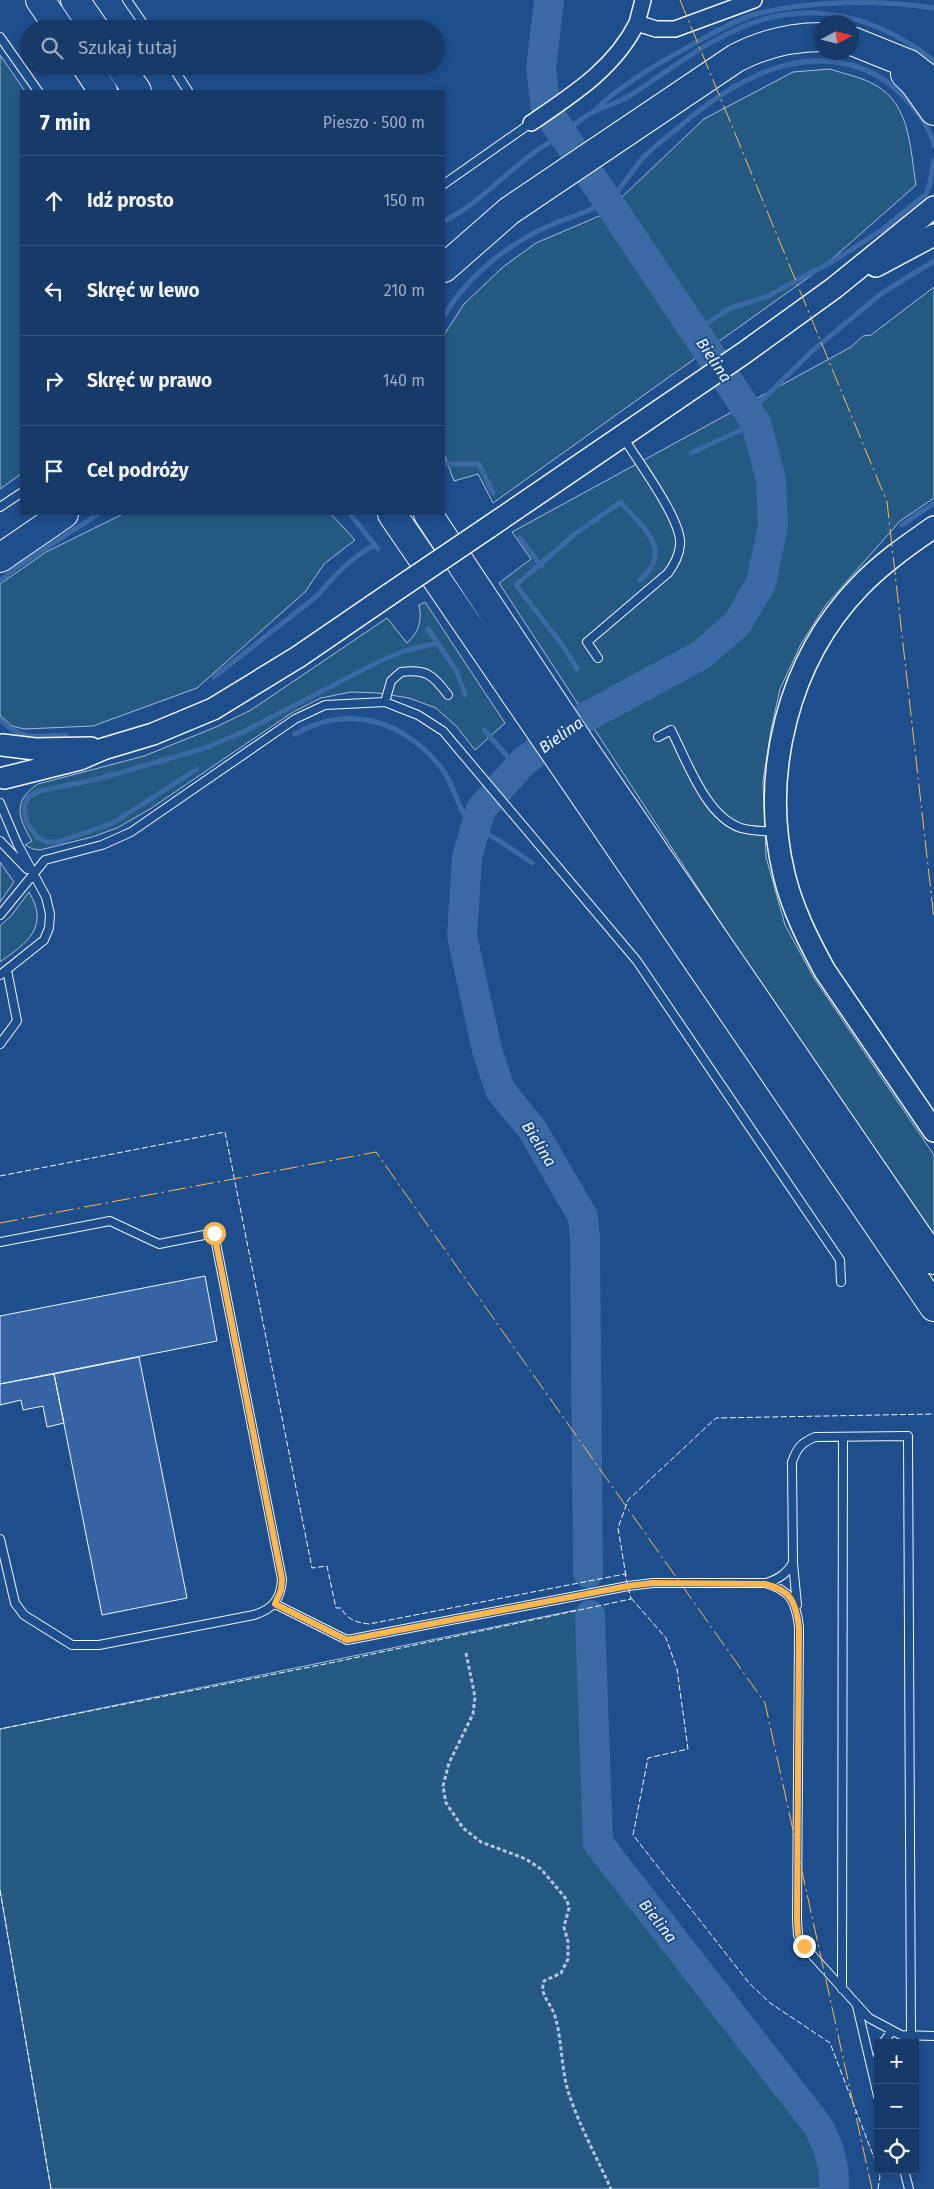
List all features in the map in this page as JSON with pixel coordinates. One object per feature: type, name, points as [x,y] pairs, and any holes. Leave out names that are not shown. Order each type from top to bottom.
[{"type":"highway","points":[[40,0],[54,20]]},
{"type":"highway","points":[[76,0],[89,20]]},
{"type":"highway","points":[[445,267],[509,211],[710,74],[756,48],[783,40],[814,38]]},
{"type":"highway","points":[[859,44],[909,64],[934,83]]},
{"type":"highway","points":[[884,54],[915,84],[934,111]]},
{"type":"highway","points":[[92,75],[102,90]]},
{"type":"highway","points":[[126,75],[136,90]]},
{"type":"highway","points":[[445,244],[509,211]]},
{"type":"highway","points":[[0,558],[63,515]]},
{"type":"highway","points":[[373,515],[434,574]]},
{"type":"highway","points":[[393,515],[561,764],[934,1307]]},
{"type":"highway","points":[[429,515],[584,749],[934,1260]]},
{"type":"highway","points":[[436,515],[457,557]]},
{"type":"main road","points":[[104,749],[35,749],[1,744],[6,761],[2,783],[153,734],[213,709],[298,657],[744,353],[834,288],[934,207]]},
{"type":"main road","points":[[834,288],[934,235]]},
{"type":"main road","points":[[934,527],[889,559],[860,586],[834,616],[814,651],[795,692],[783,732],[776,780],[777,832],[790,896],[810,944],[825,971],[934,1131]]},
{"type":"street","points":[[532,123],[608,66],[628,41],[637,23],[643,0]]},
{"type":"street","points":[[637,23],[656,29],[675,29],[754,0]]},
{"type":"lane","points":[[128,0],[141,20]]},
{"type":"lane","points":[[0,37],[20,65]]},
{"type":"lane","points":[[27,75],[37,90]]},
{"type":"lane","points":[[178,75],[187,90]]},
{"type":"lane","points":[[445,183],[532,123]]},
{"type":"lane","points":[[598,658],[587,642],[668,573],[676,563],[680,545],[675,520],[622,435]]},
{"type":"lane","points":[[0,508],[20,494]]},
{"type":"lane","points":[[385,702],[392,682],[401,672],[419,670],[435,678],[448,695]]},
{"type":"lane","points":[[0,915],[45,860],[102,845],[130,832],[295,720],[325,705],[385,702],[418,715],[443,731],[637,961],[840,1260],[841,1282]]},
{"type":"lane","points":[[658,737],[671,730],[712,807],[725,820],[742,828],[777,832]]},
{"type":"lane","points":[[0,802],[32,874],[46,897],[50,914],[49,928],[44,940],[34,950],[3,973],[17,1021],[0,1044]]},
{"type":"lane","points":[[0,841],[32,874]]},
{"type":"lane","points":[[0,1242],[110,1221],[159,1244],[214,1233],[282,1579],[281,1590],[275,1604],[268,1611],[254,1615],[99,1645],[72,1645],[24,1615],[15,1603],[0,1539]]},
{"type":"lane","points":[[911,2037],[908,1436],[815,1437],[802,1442],[796,1450],[792,1462],[793,1562],[799,1628],[798,1927],[804,1946],[869,2018],[900,2039],[934,2036]]},
{"type":"lane","points":[[842,1989],[843,1437]]},
{"type":"lane","points":[[765,1584],[778,1580],[788,1572],[793,1562]]},
{"type":"lane","points":[[275,1604],[347,1640],[628,1586],[653,1583],[765,1584],[779,1587],[790,1597],[797,1609]]},
{"type":"lane","points":[[857,2006],[875,2084]]},
{"type":"lane","points":[[886,2039],[891,2032]]},
{"type":"lane","points":[[873,2077],[874,2073]]},
{"type":"lane","points":[[905,2174],[909,2189]]},
{"type":"path","points":[[466,1653],[475,1697],[474,1714],[449,1763],[443,1786],[446,1803],[463,1828],[481,1842],[526,1859],[541,1869],[567,1900],[569,1908],[564,1927],[568,1942],[568,1958],[561,1973],[544,1981],[542,1988],[555,2017],[568,2091],[611,2189]]},
{"type":"shaded area","points":[[0,55],[24,90],[20,90],[20,475],[0,489]]},
{"type":"shaded area","points":[[830,69],[870,82],[887,93],[896,104],[907,129],[916,185],[823,267],[493,503],[478,474],[454,481],[445,457],[445,333],[464,304],[503,267],[536,243],[604,214],[704,119],[793,72]]},
{"type":"shaded area","points":[[934,287],[934,498],[900,521],[825,606],[801,644],[780,689],[763,781],[766,857],[785,925],[814,978],[934,1155],[934,1234],[743,957],[499,583],[531,559],[512,532],[851,347],[863,336],[871,335]]},
{"type":"shaded area","points":[[121,515],[332,515],[355,540],[324,564],[305,592],[197,688],[93,726],[24,729],[12,726],[0,715],[0,584],[46,552]]},
{"type":"shaded area","points":[[425,602],[505,723],[475,750],[457,727],[436,708],[409,698],[378,693],[351,692],[321,698],[293,712],[150,809],[117,828],[92,837],[40,850],[25,845],[32,841],[23,825],[20,810],[21,803],[30,790],[38,784],[144,756],[216,727],[251,710],[387,618],[407,643],[419,626],[419,605]]},
{"type":"shaded area","points":[[0,862],[14,882],[0,902]]},
{"type":"shaded area","points":[[29,892],[35,904],[36,925],[27,941],[0,962],[0,926],[11,916]]},
{"type":"shaded area","points":[[576,1610],[595,1850],[802,2117],[824,2154],[826,2189],[51,2189],[0,1890],[0,1729]]},
{"type":"building","points":[[205,1276],[217,1341],[0,1384],[0,1316]]},
{"type":"building","points":[[139,1357],[187,1598],[102,1615],[54,1374]]},
{"type":"building","points":[[54,1374],[64,1423],[47,1427],[43,1406],[23,1410],[21,1400],[0,1405],[0,1384]]},
{"type":"waterway","name":"Bielina","points":[[549,0],[541,69],[546,109],[756,423],[771,480],[773,526],[761,583],[737,624],[701,655],[586,717],[524,761],[481,809],[467,857],[462,936],[487,1050],[500,1090],[532,1129],[583,1217],[585,1239],[588,1573]]},
{"type":"waterway","points":[[596,109],[619,90],[657,65],[725,26],[756,14],[799,6],[845,3],[912,5],[934,8]]},
{"type":"waterway","points":[[445,220],[468,207],[520,163],[586,116],[631,95],[676,64],[725,35],[758,21],[782,15],[805,13],[851,18],[873,25],[894,35],[934,61]]},
{"type":"waterway","points":[[445,314],[465,287],[490,262],[535,232],[595,208],[607,201],[617,192],[639,163],[655,146],[699,110],[746,80],[772,69],[798,63],[824,61],[851,65],[878,76],[886,81],[912,106],[927,127],[934,146]]},
{"type":"waterway","points":[[694,332],[730,308],[766,297],[835,260],[882,230],[926,194],[934,160]]},
{"type":"waterway","points":[[750,412],[811,352],[882,293],[934,261]]},
{"type":"waterway","points":[[691,453],[756,423]]},
{"type":"waterway","points":[[445,464],[479,464],[493,493]]},
{"type":"waterway","points":[[577,669],[563,646],[516,585],[575,534],[621,502],[645,529],[654,545],[653,564],[640,580]]},
{"type":"waterway","points":[[902,525],[934,503]]},
{"type":"waterway","points":[[0,581],[14,569],[96,515]]},
{"type":"waterway","points":[[351,515],[378,549]]},
{"type":"waterway","points":[[520,538],[541,566]]},
{"type":"waterway","points":[[214,677],[317,596],[350,561],[375,545]]},
{"type":"waterway","points":[[428,629],[457,672],[465,695]]},
{"type":"waterway","points":[[197,769],[113,823],[58,842],[46,842],[38,838],[27,823],[24,808],[28,797],[39,791],[98,779],[202,749],[239,734],[382,660],[404,651],[437,643]]},
{"type":"waterway","points":[[0,719],[15,731],[30,736],[66,735]]},
{"type":"waterway","points":[[295,734],[316,725],[336,720],[356,719],[376,722],[394,729],[412,739],[443,770],[460,807],[474,827],[532,863]]},
{"type":"waterway","points":[[484,730],[518,768]]},
{"type":"waterway","name":"Bielina","points":[[590,1615],[598,1843],[818,2126],[830,2156],[834,2189]]},
{"type":"fence","points":[[0,1176],[225,1132],[312,1568],[327,1566],[336,1608],[341,1608],[349,1618],[369,1624],[625,1574],[631,1599],[335,1662],[0,1729]]},
{"type":"fence","points":[[626,1576],[618,1528],[628,1500],[716,1418],[934,1414]]},
{"type":"fence","points":[[631,1598],[666,1638],[677,1669],[688,1749],[648,1758],[633,1835],[749,1983],[770,2003],[830,2043],[874,2158]]},
{"type":"fence","points":[[0,1890],[51,2189]]},
{"type":"fence","points":[[878,2189],[879,2174]]},
{"type":"power","points":[[680,0],[887,502],[934,919]]},
{"type":"power","points":[[0,1223],[376,1152],[765,1703],[872,2189]]},
{"type":"route","points":[[214,1233],[282,1579],[281,1590],[275,1604],[347,1640],[628,1586],[653,1583],[765,1584],[779,1587],[790,1597],[797,1609],[799,1628],[797,1920],[798,1935],[804,1946]]}]
